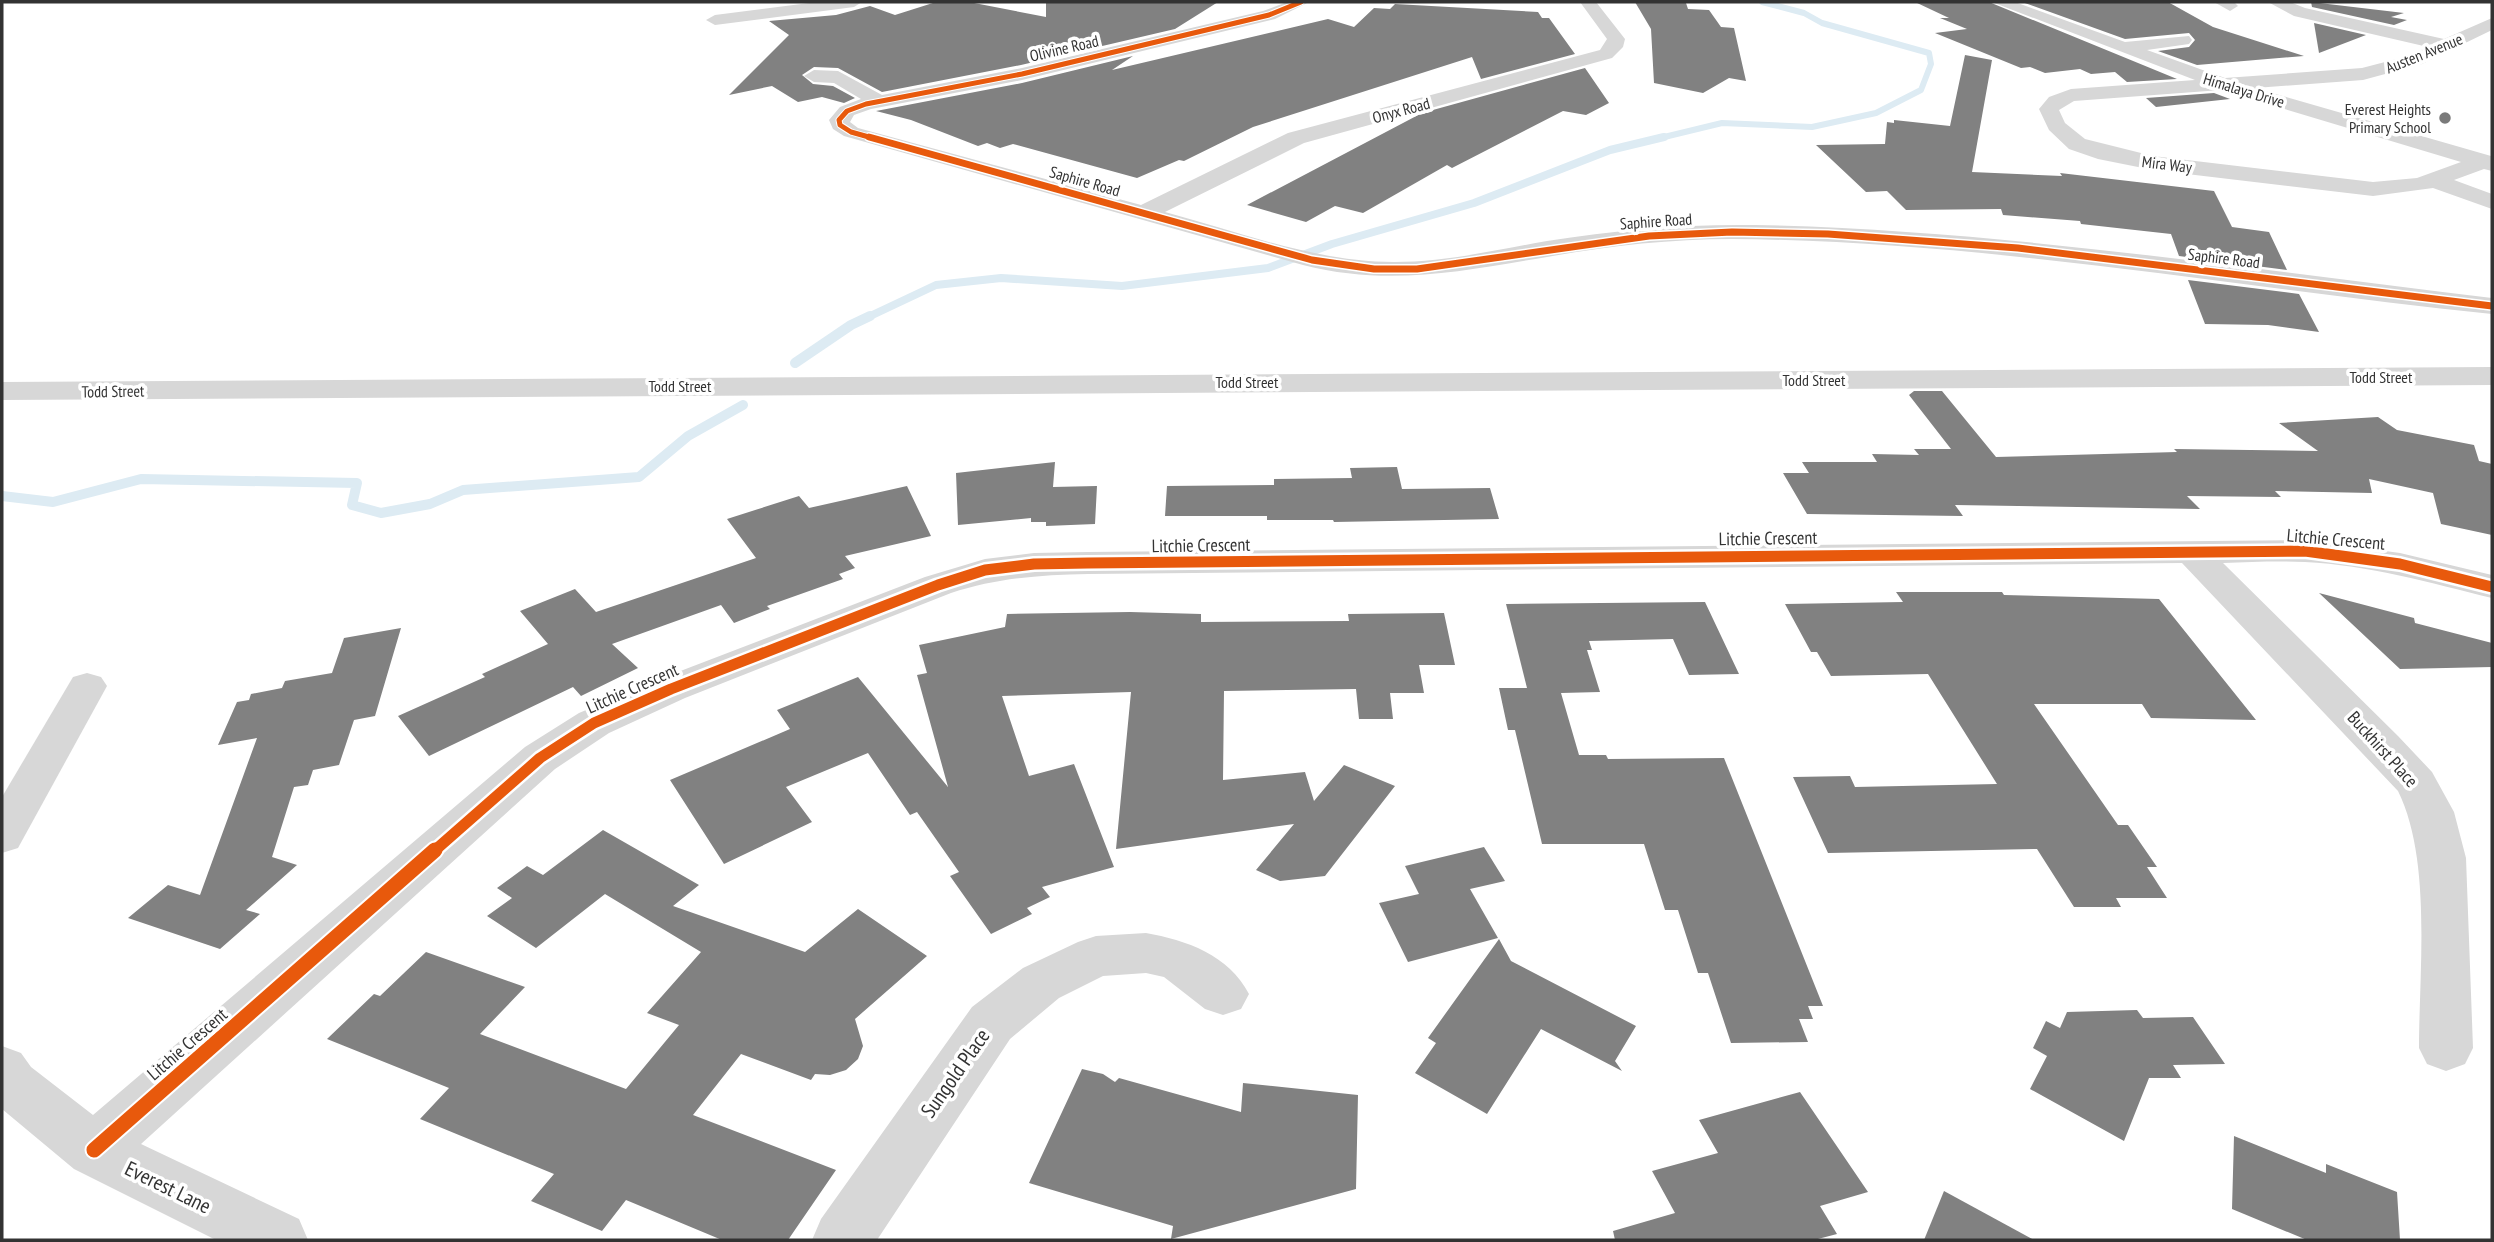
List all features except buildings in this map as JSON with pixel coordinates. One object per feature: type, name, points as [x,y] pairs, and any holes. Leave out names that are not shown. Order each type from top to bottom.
[{"type":"street","points":[[715,20],[854,2]]},
{"type":"street","name":"Olivine Road","points":[[840,125],[839,120],[847,111],[878,101],[1054,67],[1269,16],[1301,2]]},
{"type":"street","name":"Onyx Road","points":[[1143,213],[1296,138],[1606,54],[1615,47],[1616,39],[1588,2]]},
{"type":"street","name":"Himalaya Drive","points":[[2000,2],[2228,86],[2487,162]]},
{"type":"street","points":[[2276,2],[2321,18],[2445,44]]},
{"type":"street","points":[[2027,12],[2062,5]]},
{"type":"street","name":"Austen Avenue","points":[[2228,86],[2363,75],[2415,60],[2492,23]]},
{"type":"street","points":[[2120,48],[2183,40]]},
{"type":"street","points":[[814,76],[838,77],[878,101]]},
{"type":"street","name":"Mira Way","points":[[2228,86],[2071,95],[2056,101],[2049,108],[2056,126],[2065,136],[2098,152],[2123,158],[2374,188],[2398,188],[2434,181],[2487,162]]},
{"type":"street","name":"Saphire Road","points":[[840,125],[851,132],[1312,260],[1355,268],[1395,270],[1486,261],[1565,246],[1639,237],[1732,232],[1833,235],[2026,248],[2492,306]]},
{"type":"street","points":[[2434,181],[2490,213]]},
{"type":"street","name":"Todd Street","points":[[16,392],[2492,376]]},
{"type":"street","points":[[2,408],[16,392]]},
{"type":"street","name":"Buckhirst Place","points":[[2191,551],[2383,746],[2416,783],[2431,812],[2443,858],[2446,1048]]},
{"type":"street","name":"Litchie Crescent","points":[[94,1150],[464,823],[540,758],[583,730],[684,684],[938,585],[985,570],[1074,564],[2305,551],[2377,558],[2436,570],[2492,587]]},
{"type":"street","points":[[2,836],[87,685]]},
{"type":"street","name":"Sungold Place","points":[[842,1240],[939,1094],[991,1023],[1041,983],[1096,956],[1146,953],[1178,959],[1223,994]]},
{"type":"street","name":"Everest Lane","points":[[2,1070],[12,1084],[94,1150],[278,1240]]},
{"type":"waterway","points":[[1656,139],[1722,123],[1812,127],[1876,113],[1921,90],[1931,64],[1929,53],[1822,23],[1804,13],[1762,2]]},
{"type":"waterway","points":[[866,318],[936,285],[1001,278],[1122,286],[1268,268],[1332,244],[1474,203],[1610,150],[1664,137]]},
{"type":"waterway","points":[[795,363],[851,325],[870,316]]},
{"type":"waterway","points":[[2,496],[53,502],[141,479],[357,483],[352,505],[381,513],[430,504],[463,490],[639,477],[688,436],[743,405]]},
{"type":"cycle path","points":[[1301,2],[1269,15],[1022,74],[866,104],[847,111],[839,120],[840,125],[851,132],[1312,260],[1364,268],[1395,270],[1438,267],[1587,243],[1670,234],[1828,234],[2113,258],[2492,306]]},
{"type":"cycle path","points":[[94,1150],[540,758],[594,723],[671,689],[938,585],[985,570],[1034,564],[1088,563],[2305,551],[2400,564],[2492,587]]},
{"type":"place","name":"Everest Heights Primary School","points":[[2445,118]]}]
